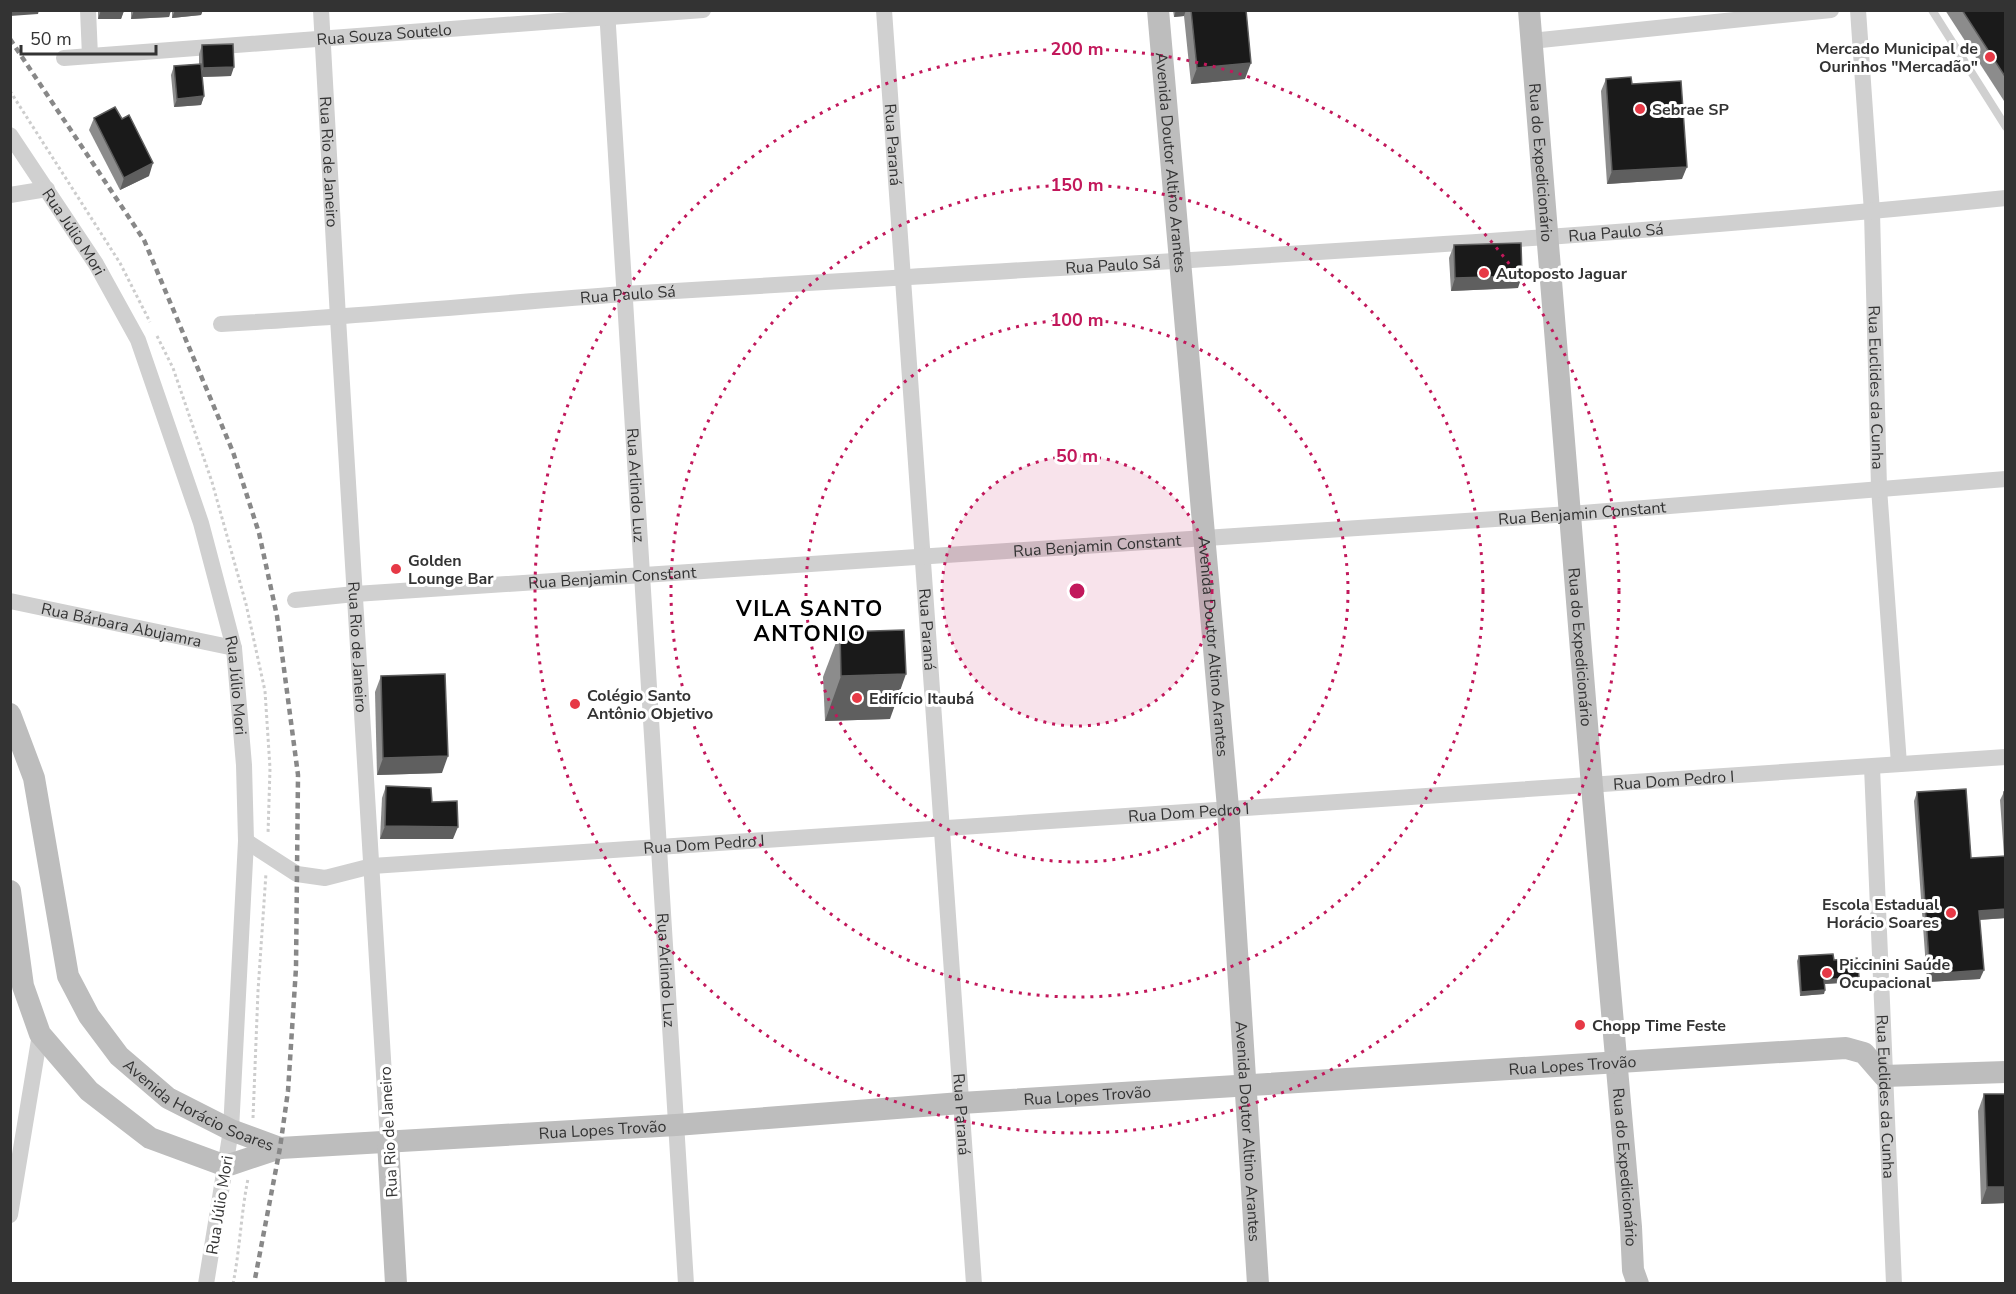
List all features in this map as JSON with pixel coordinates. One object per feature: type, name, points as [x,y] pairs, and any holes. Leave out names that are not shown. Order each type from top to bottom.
[{"type":"main road","name":"Avenida Doutor Altino Arantes","points":[[1158,10],[1228,808],[1257,1284]]},
{"type":"main road","name":"Rua do Expedicionário","points":[[1529,10],[1634,1279]]},
{"type":"main road","name":"Avenida Horácio Soares","points":[[10,714],[34,778],[68,976],[89,1016],[119,1056],[168,1098],[231,1130],[251,1148]]},
{"type":"main road","points":[[10,891],[17,981],[40,1034],[89,1091],[150,1138],[225,1166]]},
{"type":"main road","name":"Rua Lopes Trovão","points":[[280,1148],[676,1125],[962,1103],[1846,1048],[1864,1053],[1884,1076]]},
{"type":"main road","points":[[1884,1076],[2006,1072]]},
{"type":"main road","name":"Rua Rio de Janeiro","points":[[388,1141],[396,1284]]},
{"type":"main road","name":"Avenida Horácio Soares","points":[[225,1166],[251,1148],[280,1148]]},
{"type":"street","points":[[88,10],[90,56]]},
{"type":"street","name":"Rua Rio de Janeiro","points":[[321,10],[388,1141]]},
{"type":"street","name":"Rua Souza Soutelo","points":[[64,58],[607,14],[703,10]]},
{"type":"street","name":"Rua Paraná","points":[[884,10],[974,1284]]},
{"type":"street","points":[[1531,41],[1831,10]]},
{"type":"street","name":"Rua Euclides da Cunha","points":[[1858,10],[1872,212],[1879,488],[1899,765]]},
{"type":"street","name":"Rua Arlindo Luz","points":[[607,14],[686,1284]]},
{"type":"street","name":"Rua Júlio Mori","points":[[10,135],[96,264],[138,340],[201,523],[234,648],[244,765],[246,841],[231,1130],[206,1284]]},
{"type":"street","points":[[10,195],[47,189]]},
{"type":"street","name":"Rua Paulo Sá","points":[[220,324],[338,318],[624,294],[1179,261],[1548,236],[1872,212],[2006,198]]},
{"type":"street","name":"Rua Benjamin Constant","points":[[295,600],[355,594],[1570,514],[2006,479]]},
{"type":"street","name":"Rua Bárbara Abujamra","points":[[10,601],[234,648]]},
{"type":"street","name":"Rua Dom Pedro I","points":[[246,841],[297,874],[325,878],[372,866],[2006,757]]},
{"type":"street","name":"Rua Euclides da Cunha","points":[[1872,767],[1894,1284]]},
{"type":"street","points":[[10,1215],[40,1034]]},
{"type":"lane","points":[[1932,10],[2006,127]]},
{"type":"path","points":[[10,91],[120,263],[173,368],[212,482],[246,604],[265,691],[270,768],[267,854],[251,1148],[233,1284]]},
{"type":"building","points":[[1191,10],[1246,10],[1251,63],[1197,68]]},
{"type":"building","points":[[1962,10],[2006,10],[2006,78]]},
{"type":"building","points":[[233,44],[234,67],[203,68],[202,45]]},
{"type":"building","points":[[201,64],[204,96],[177,99],[174,66]]},
{"type":"building","points":[[1631,77],[1632,84],[1681,81],[1687,167],[1612,171],[1606,79]]},
{"type":"building","points":[[115,107],[122,119],[129,115],[153,163],[124,178],[94,118]]},
{"type":"building","points":[[1521,243],[1522,276],[1455,278],[1454,245]]},
{"type":"building","points":[[904,630],[906,674],[841,676],[840,632]]},
{"type":"building","points":[[445,674],[448,756],[383,758],[381,676]]},
{"type":"building","points":[[386,786],[431,788],[432,802],[457,801],[458,827],[385,826]]},
{"type":"building","points":[[1966,789],[1971,858],[2006,856],[2006,909],[1979,911],[1984,970],[1930,974],[1917,792]]},
{"type":"building","points":[[2004,792],[2006,792],[2006,820]]},
{"type":"building","name":"Piccinini Saúde Ocupacional","points":[[1833,954],[1834,960],[1857,958],[1859,977],[1824,980],[1825,990],[1801,992],[1799,956]]},
{"type":"building","points":[[1984,1094],[2006,1094],[2006,1187],[1987,1187]]},
{"type":"railway","points":[[10,39],[144,240],[233,452],[259,533],[277,616],[298,775],[296,968],[288,1091],[280,1148],[254,1284]]},
{"type":"place","name":"Mercado Municipal de Ourinhos \"Mercadão\"","points":[[1990,57]]},
{"type":"place","name":"Sebrae SP","points":[[1640,109]]},
{"type":"place","name":"Autoposto Jaguar","points":[[1484,273]]},
{"type":"place","name":"Golden Lounge Bar","points":[[396,569]]},
{"type":"place","name":"Edifício Itaubá","points":[[857,698]]},
{"type":"place","name":"Colégio Santo Antônio Objetivo","points":[[575,704]]},
{"type":"place","name":"Escola Estadual Horácio Soares","points":[[1951,913]]},
{"type":"place","name":"Piccinini Saúde Ocupacional","points":[[1827,973]]},
{"type":"place","name":"Chopp Time Feste","points":[[1580,1025]]},
{"type":"district","name":"VILA SANTO ANTONIO","points":[[810,620]]}]
